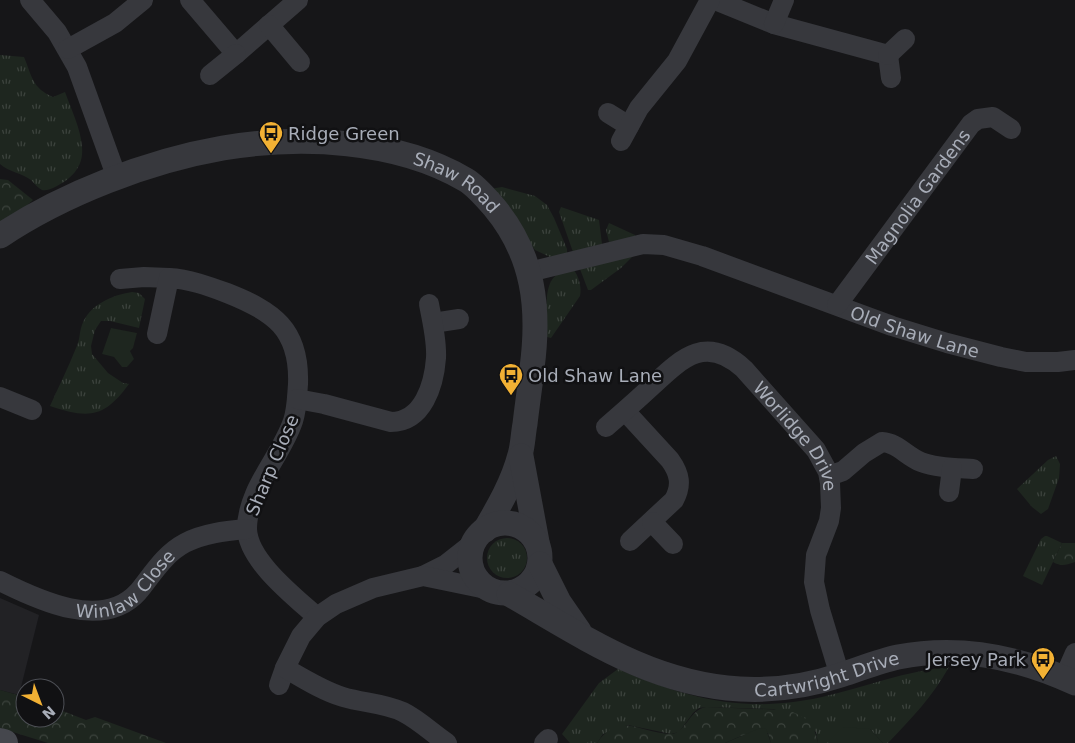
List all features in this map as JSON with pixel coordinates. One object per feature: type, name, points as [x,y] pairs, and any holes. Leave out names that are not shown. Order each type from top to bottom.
[{"type":"main road","points":[[0,742],[4,743]]},
{"type":"street","points":[[30,0],[44,15],[68,49],[91,102],[117,178]]},
{"type":"street","points":[[68,49],[115,23],[143,0]]},
{"type":"street","points":[[190,0],[236,54]]},
{"type":"street","points":[[210,75],[298,0]]},
{"type":"street","points":[[608,113],[625,133],[638,108],[677,61],[710,0]]},
{"type":"street","points":[[715,0],[774,24],[888,55]]},
{"type":"street","points":[[774,24],[784,0]]},
{"type":"street","points":[[269,25],[300,62]]},
{"type":"street","points":[[888,55],[905,39]]},
{"type":"street","points":[[888,55],[891,78]]},
{"type":"street","name":"Magnolia Gardens","points":[[837,306],[972,124],[978,118],[992,117],[1011,129]]},
{"type":"street","name":"Shaw Road","points":[[0,236],[48,208],[117,178],[201,152],[259,143],[326,142],[361,146],[398,153],[426,162],[467,181],[489,202],[512,232],[529,272],[535,305],[536,341],[521,453],[506,493],[479,536]]},
{"type":"street","name":"Old Shaw Lane","points":[[529,272],[653,243],[675,247],[702,256],[837,306],[938,340],[1026,362],[1044,363],[1075,360]]},
{"type":"street","name":"Sharp Close","points":[[120,279],[144,277],[180,278],[211,287],[253,304],[271,315],[283,328],[295,353],[298,371],[294,419],[288,435],[254,499],[247,529],[252,546],[261,562],[278,581],[317,617]]},
{"type":"street","points":[[157,334],[168,278]]},
{"type":"street","points":[[297,399],[324,404],[391,422],[400,422],[408,419],[419,410],[433,378],[436,358],[431,314],[459,319]]},
{"type":"street","name":"Worlidge Drive","points":[[606,427],[685,358],[703,352],[715,353],[736,361],[744,369],[808,440],[823,461],[829,476],[831,508],[829,521],[816,555],[814,582],[820,610],[840,676]]},
{"type":"street","points":[[0,397],[32,410]]},
{"type":"street","points":[[625,411],[670,460],[679,480],[674,500],[630,541]]},
{"type":"street","points":[[829,476],[842,471],[864,453],[882,442],[895,445],[920,462],[972,470]]},
{"type":"street","name":"Shaw Road","points":[[521,453],[538,553]]},
{"type":"street","points":[[949,492],[952,468]]},
{"type":"street","points":[[652,522],[673,544]]},
{"type":"street","points":[[423,576],[497,592],[520,591],[536,575],[538,553],[530,532],[520,526],[499,523],[479,536],[445,565],[423,576],[373,588],[336,604],[317,617],[301,636],[282,676],[308,681],[342,697],[383,705],[402,712],[412,717],[447,743]]},
{"type":"street","name":"Winlaw Close","points":[[0,581],[59,606],[107,610],[122,605],[136,594],[168,555],[183,544],[207,535],[247,529]]},
{"type":"street","points":[[479,536],[469,556],[470,566],[473,575],[497,592]]},
{"type":"street","name":"Cartwright Drive","points":[[538,553],[559,602],[584,636]]},
{"type":"street","name":"Cartwright Drive","points":[[497,592],[584,636],[614,655],[658,673],[697,684],[740,689],[789,688],[840,676],[898,657],[956,653],[1024,662],[1069,680]]},
{"type":"street","points":[[1069,680],[1075,653]]},
{"type":"shaded area","points":[[0,598],[39,615],[23,678],[15,678],[15,694],[0,690]]},
{"type":"green space","points":[[0,55],[24,57],[34,81],[41,90],[53,97],[65,92],[80,133],[82,154],[81,161],[75,172],[53,188],[42,190],[31,180],[0,164]]},
{"type":"green space","points":[[0,179],[8,180],[33,200],[0,230]]},
{"type":"green space","points":[[502,187],[535,196],[547,205],[567,249],[567,255],[550,257],[535,250],[490,189]]},
{"type":"green space","points":[[561,207],[599,220],[602,244],[573,252],[559,212]]},
{"type":"green space","points":[[609,223],[635,235],[636,238],[609,242],[606,230]]},
{"type":"green space","points":[[636,253],[621,268],[591,290],[588,290],[580,269]]},
{"type":"green space","points":[[573,269],[580,282],[580,296],[551,338],[547,337],[546,303],[549,285],[558,274]]},
{"type":"green space","points":[[132,292],[139,293],[145,299],[139,328],[110,321],[101,321],[95,330],[91,346],[92,354],[108,373],[123,383],[129,384],[112,404],[95,413],[75,413],[50,406],[77,345],[85,318],[109,298]]},
{"type":"green space","points":[[111,328],[137,333],[133,348],[130,351],[134,359],[127,367],[122,367],[114,357],[102,354]]},
{"type":"green space","points":[[1056,456],[1060,464],[1059,478],[1048,509],[1041,514],[1032,507],[1017,489],[1048,460]]},
{"type":"green space","points":[[1045,536],[1062,543],[1042,585],[1023,576],[1041,539]]},
{"type":"green space","points":[[503,538],[511,538],[518,541],[524,547],[527,558],[524,569],[518,575],[511,578],[503,578],[496,575],[490,569],[487,562],[487,554],[490,547],[496,541]]},
{"type":"green space","points":[[1062,543],[1075,543],[1075,562],[1059,565],[1053,562]]},
{"type":"green space","points":[[949,667],[929,697],[888,743],[883,743],[870,729],[829,741],[829,743],[818,743],[816,732],[774,709],[706,707],[699,708],[679,732],[671,734],[628,725],[603,734],[597,743],[570,743],[562,734],[599,683],[618,669],[644,680],[693,696],[743,704],[768,704],[822,697],[901,676]]},
{"type":"green space","points":[[0,690],[15,694],[15,728],[65,728],[65,712],[86,720],[95,717],[166,743],[48,743],[0,728]]},
{"type":"green space","points":[[706,707],[786,710],[808,721],[814,730],[818,743],[771,743],[768,733],[741,736],[725,743],[597,743],[606,733],[614,728],[623,726],[660,733],[676,733],[695,712]]},
{"type":"green space","points":[[843,727],[870,729],[883,743],[829,743]]},
{"type":"green space","points":[[760,728],[766,729],[771,743],[725,743]]},
{"type":"place","name":"Ridge Green","points":[[271,154]]},
{"type":"place","name":"Old Shaw Lane","points":[[511,396]]},
{"type":"place","name":"Jersey Park","points":[[1043,680]]}]
